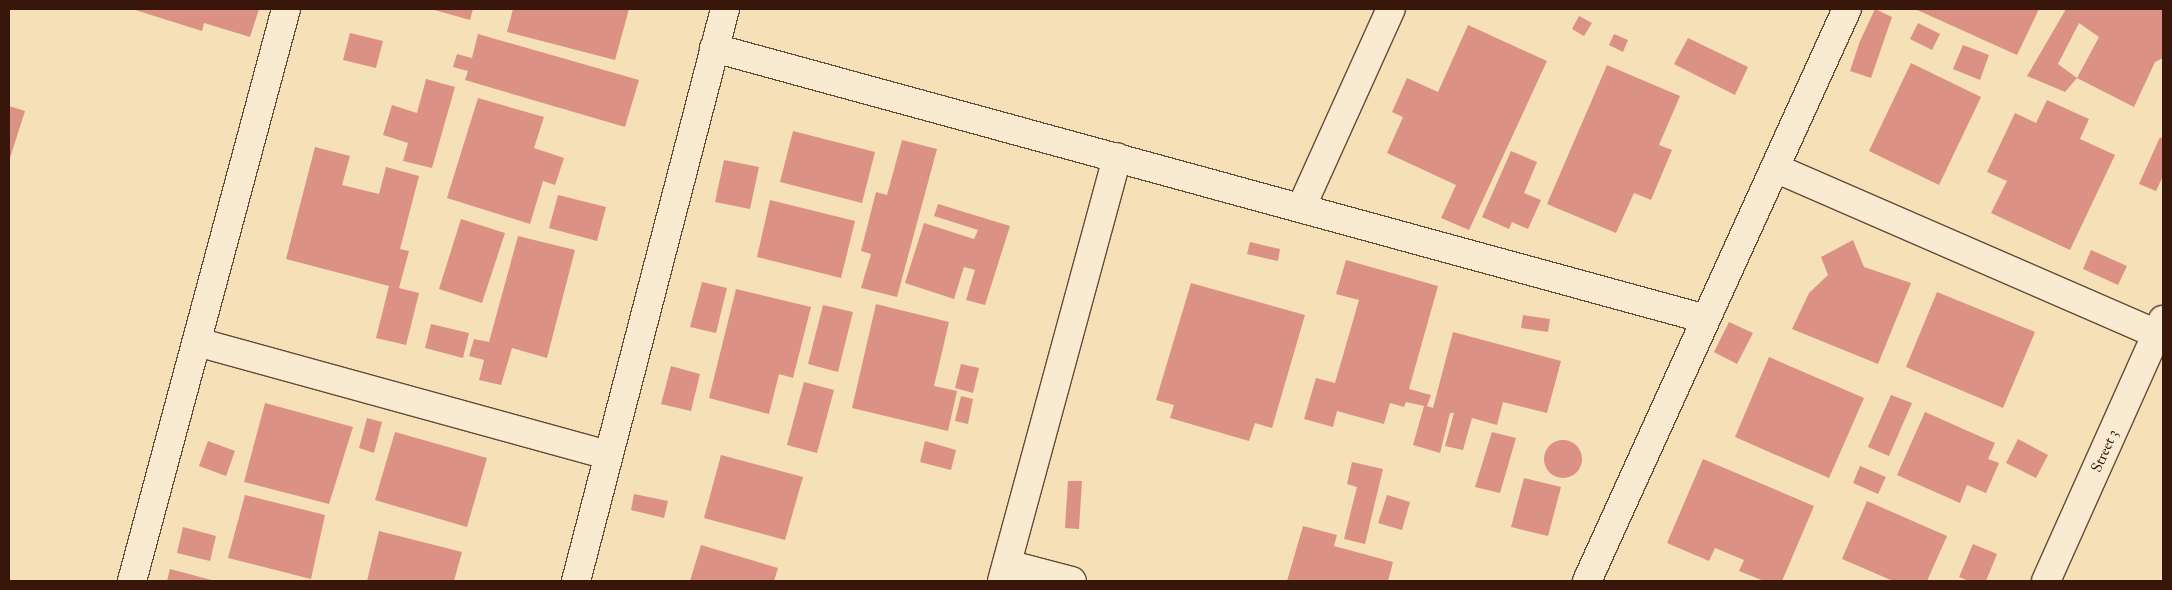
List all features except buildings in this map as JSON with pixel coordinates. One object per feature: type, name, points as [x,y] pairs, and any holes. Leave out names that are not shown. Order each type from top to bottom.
[{"type":"street","points":[[132,581],[286,9]]},
{"type":"street","points":[[576,581],[714,48],[726,9]]},
{"type":"street","points":[[1301,208],[1391,9]]},
{"type":"street","points":[[1587,581],[1848,9]]},
{"type":"street","points":[[714,48],[1706,319]]},
{"type":"street","points":[[1072,581],[1005,573],[1117,157]]},
{"type":"street","points":[[1775,168],[2160,327]]},
{"type":"street","name":"Street 3","points":[[2046,581],[2160,327]]},
{"type":"street","points":[[196,342],[608,455]]}]
